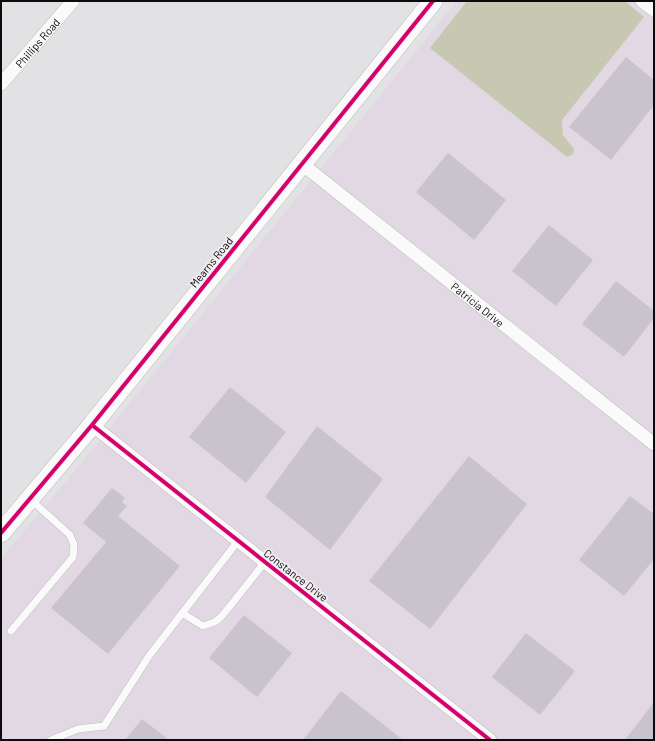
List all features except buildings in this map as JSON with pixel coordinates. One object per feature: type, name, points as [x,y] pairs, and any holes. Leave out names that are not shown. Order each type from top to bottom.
[{"type":"street","name":"Phillips Road","points":[[1,84],[73,1]]},
{"type":"street","name":"Mearns Road","points":[[1,533],[92,425],[433,1]]},
{"type":"street","points":[[642,1],[654,10]]},
{"type":"street","name":"Patricia Drive","points":[[302,164],[654,444]]},
{"type":"street","name":"Constance Drive","points":[[92,425],[490,740]]},
{"type":"lane","points":[[11,630],[73,557],[74,545],[70,535],[30,498]]},
{"type":"lane","points":[[51,740],[78,729],[104,726],[149,656],[238,541]]},
{"type":"lane","points":[[182,613],[203,626],[215,622],[222,616],[265,562]]},
{"type":"shaded area","points":[[457,1],[654,1],[654,740],[1,740],[1,558],[51,500]]},
{"type":"green space","points":[[467,1],[625,1],[644,17],[562,120],[563,135],[574,149],[573,154],[567,157],[430,48]]},
{"type":"cycle path","points":[[1,533],[92,425],[433,1]]},
{"type":"cycle path","points":[[92,425],[490,740]]}]
